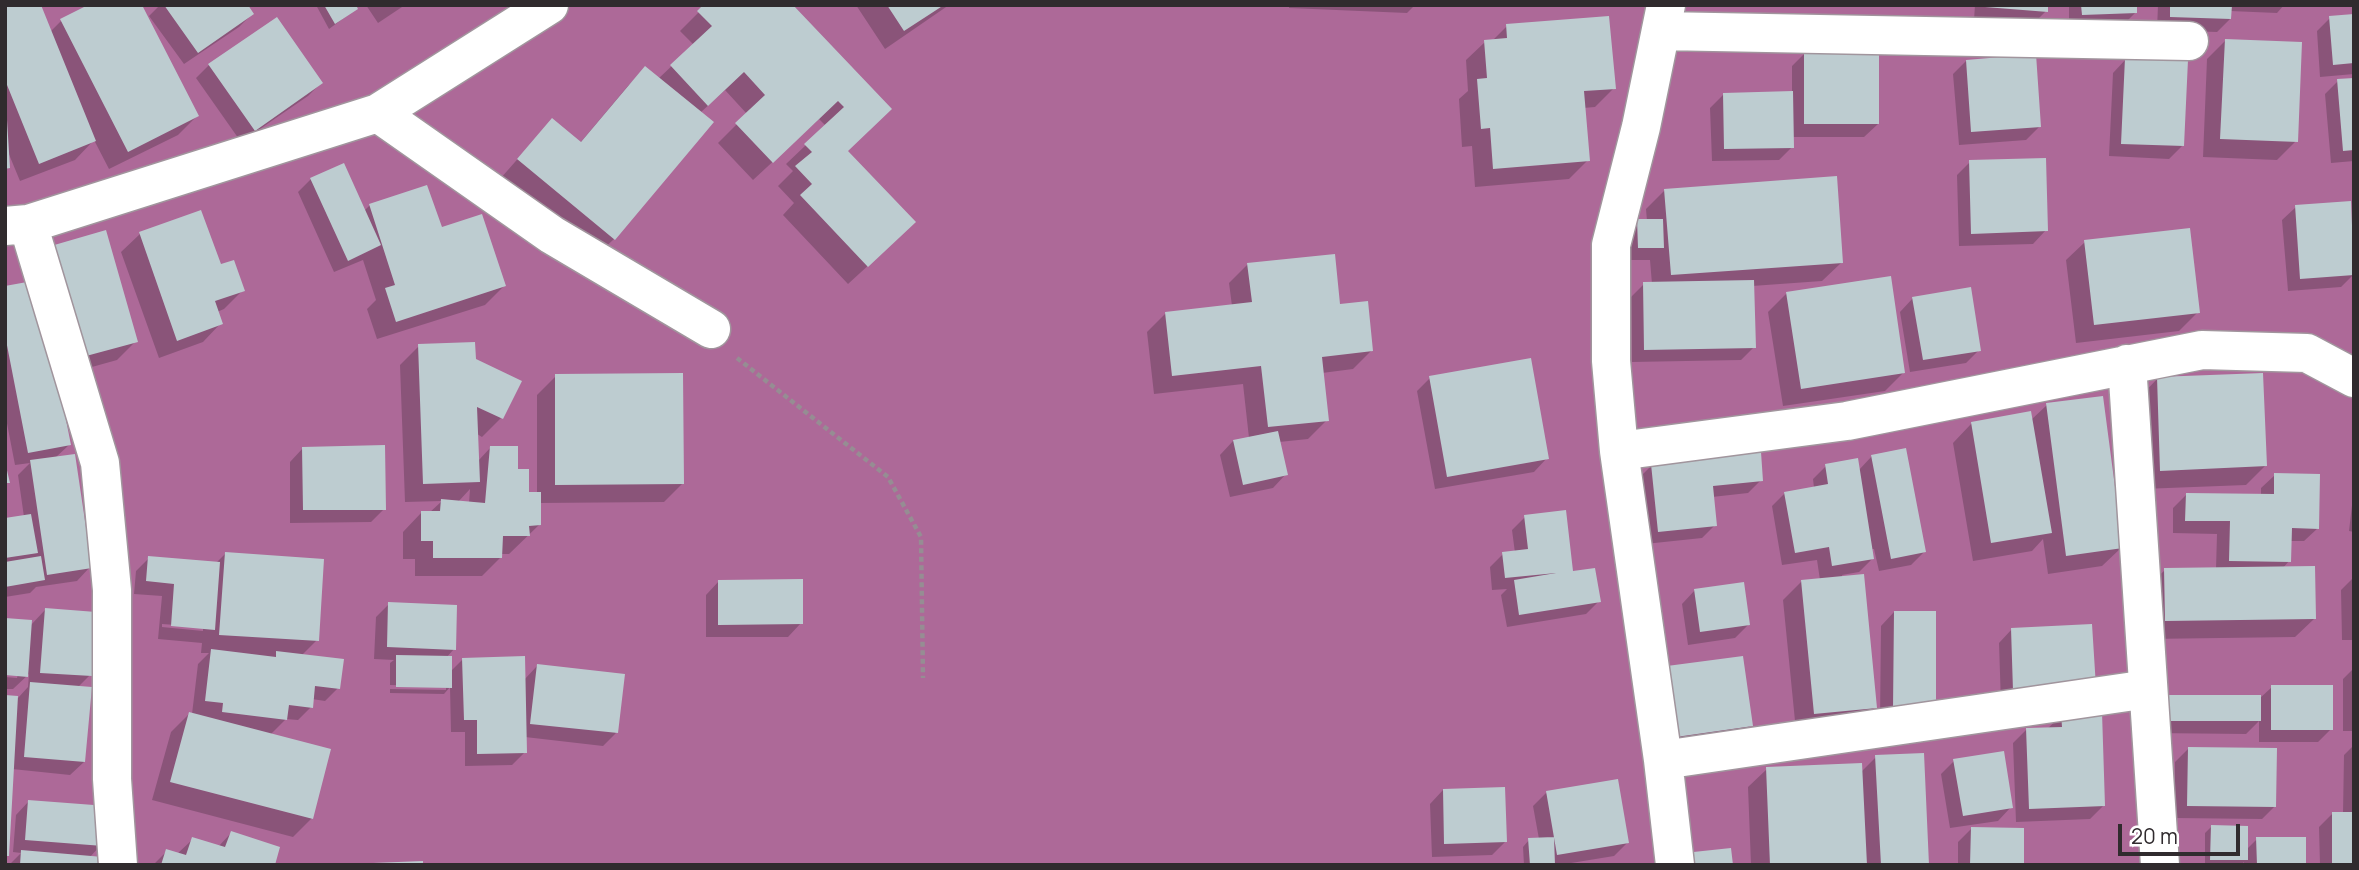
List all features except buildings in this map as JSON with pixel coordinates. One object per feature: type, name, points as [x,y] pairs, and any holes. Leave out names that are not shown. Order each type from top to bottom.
[{"type":"street","points":[[118,865],[112,779],[112,590],[100,463],[17,225],[378,113],[548,5]]},
{"type":"street","points":[[1675,865],[1663,760],[1619,451],[1611,361],[1612,245],[1664,18],[2189,41]]},
{"type":"street","points":[[378,113],[552,235],[711,329]]},
{"type":"street","points":[[1619,451],[1847,421],[2202,350],[2307,353],[2354,378]]},
{"type":"street","points":[[2127,364],[2160,865]]},
{"type":"street","points":[[1663,760],[2148,689]]},
{"type":"path","points":[[711,329],[733,355],[888,477],[921,537],[923,678]]},
{"type":"shaded area","points":[[5,5],[2354,5],[2354,865],[5,865]]}]
